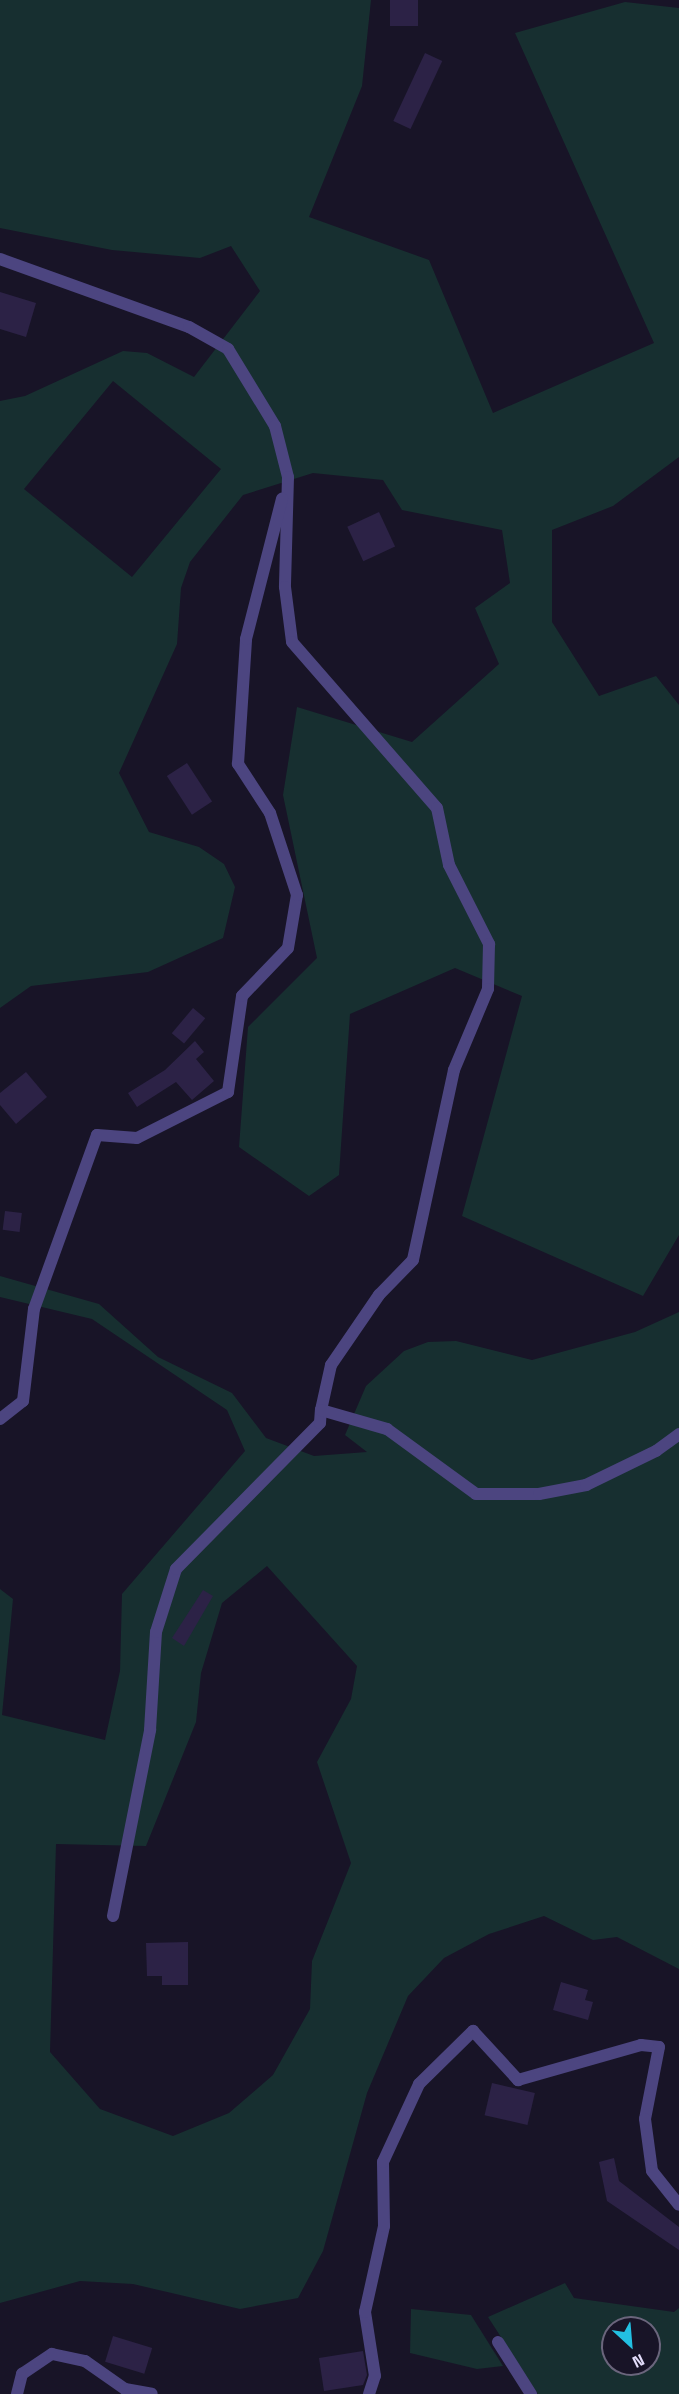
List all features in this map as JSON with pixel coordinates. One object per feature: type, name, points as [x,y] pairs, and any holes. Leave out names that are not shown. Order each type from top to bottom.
[{"type":"street","points":[[0,259],[189,327],[228,349],[275,426],[288,477],[285,587],[292,642],[437,808],[449,865],[489,944],[488,989],[454,1070],[413,1260],[379,1295],[331,1365],[320,1423],[176,1569],[156,1632],[150,1730],[113,1916]]},
{"type":"street","points":[[0,1419],[23,1401],[34,1309],[97,1135],[137,1138],[228,1092],[242,996],[288,948],[297,895],[270,813],[238,764],[246,639],[288,477]]},
{"type":"street","points":[[321,1410],[387,1429],[476,1494],[539,1494],[586,1485],[656,1451],[679,1434]]},
{"type":"street","points":[[369,2394],[375,2376],[365,2312],[384,2226],[383,2162],[419,2084],[473,2031],[518,2080],[641,2045],[659,2047],[645,2119],[652,2171],[679,2205]]},
{"type":"street","points":[[498,2342],[531,2394]]},
{"type":"street","points":[[17,2394],[22,2374],[52,2354],[84,2361],[125,2389],[152,2394]]},
{"type":"green space","points":[[0,0],[371,0],[362,86],[309,217],[429,260],[493,413],[654,343],[515,33],[625,2],[679,8],[679,457],[613,506],[552,530],[552,622],[599,696],[656,676],[679,705],[679,1235],[643,1296],[462,1216],[522,996],[455,968],[350,1014],[339,1175],[309,1196],[239,1147],[248,1027],[317,958],[283,795],[297,707],[412,742],[499,664],[475,608],[510,583],[502,530],[402,510],[383,480],[313,473],[243,495],[190,562],[181,588],[177,644],[119,773],[149,832],[199,847],[224,864],[235,887],[223,938],[148,972],[31,986],[0,1008],[0,401],[25,396],[123,351],[147,353],[194,377],[260,291],[231,246],[200,258],[112,250],[0,228]],"holes":[[[113,381],[221,469],[132,577],[24,489]]]},
{"type":"green space","points":[[0,1276],[99,1304],[158,1357],[232,1393],[266,1438],[314,1456],[367,1452],[345,1435],[366,1386],[404,1351],[428,1342],[456,1341],[532,1360],[635,1332],[679,1312],[679,1969],[617,1937],[593,1940],[544,1916],[489,1934],[444,1958],[408,1996],[367,2093],[323,2251],[298,2298],[240,2309],[133,2284],[80,2281],[0,2303],[0,1589],[13,1599],[2,1715],[105,1740],[120,1671],[122,1594],[245,1451],[227,1410],[92,1319],[0,1297]],"holes":[[[267,1566],[357,1666],[351,1699],[317,1762],[351,1863],[312,1961],[310,2009],[273,2075],[229,2113],[173,2136],[100,2109],[50,2052],[56,1844],[146,1846],[196,1722],[201,1673],[222,1603]]]},
{"type":"green space","points":[[565,2283],[574,2298],[674,2312],[679,2308],[679,2394],[538,2394],[488,2317]]},
{"type":"green space","points":[[411,2309],[471,2315],[503,2366],[477,2369],[410,2353]]},
{"type":"building","points":[[390,0],[418,0],[418,26],[390,26]]},
{"type":"building","points":[[425,53],[442,61],[411,129],[393,121]]},
{"type":"building","points":[[0,292],[36,303],[26,337],[0,329]]},
{"type":"building","points":[[379,512],[395,546],[363,561],[347,527]]},
{"type":"building","points":[[187,763],[212,802],[192,815],[167,776]]},
{"type":"building","points":[[193,1008],[205,1018],[184,1044],[172,1033]]},
{"type":"building","points":[[195,1041],[204,1052],[196,1059],[214,1081],[192,1100],[176,1082],[137,1107],[128,1093],[165,1070]]},
{"type":"building","points":[[26,1072],[47,1097],[16,1124],[0,1105],[0,1093]]},
{"type":"building","points":[[5,1211],[22,1213],[20,1232],[3,1230]]},
{"type":"building","points":[[203,1590],[213,1596],[184,1646],[172,1638]]},
{"type":"building","points":[[188,1942],[188,1985],[162,1985],[162,1976],[147,1976],[146,1943]]},
{"type":"building","points":[[561,1982],[588,1990],[585,2000],[593,2002],[588,2020],[553,2010]]},
{"type":"building","points":[[492,2083],[535,2093],[527,2125],[485,2115]]},
{"type":"building","points":[[614,2158],[619,2181],[679,2227],[679,2250],[607,2201],[599,2162]]},
{"type":"building","points":[[113,2336],[152,2348],[144,2374],[105,2362]]},
{"type":"building","points":[[363,2351],[367,2375],[363,2385],[324,2391],[319,2358]]}]
